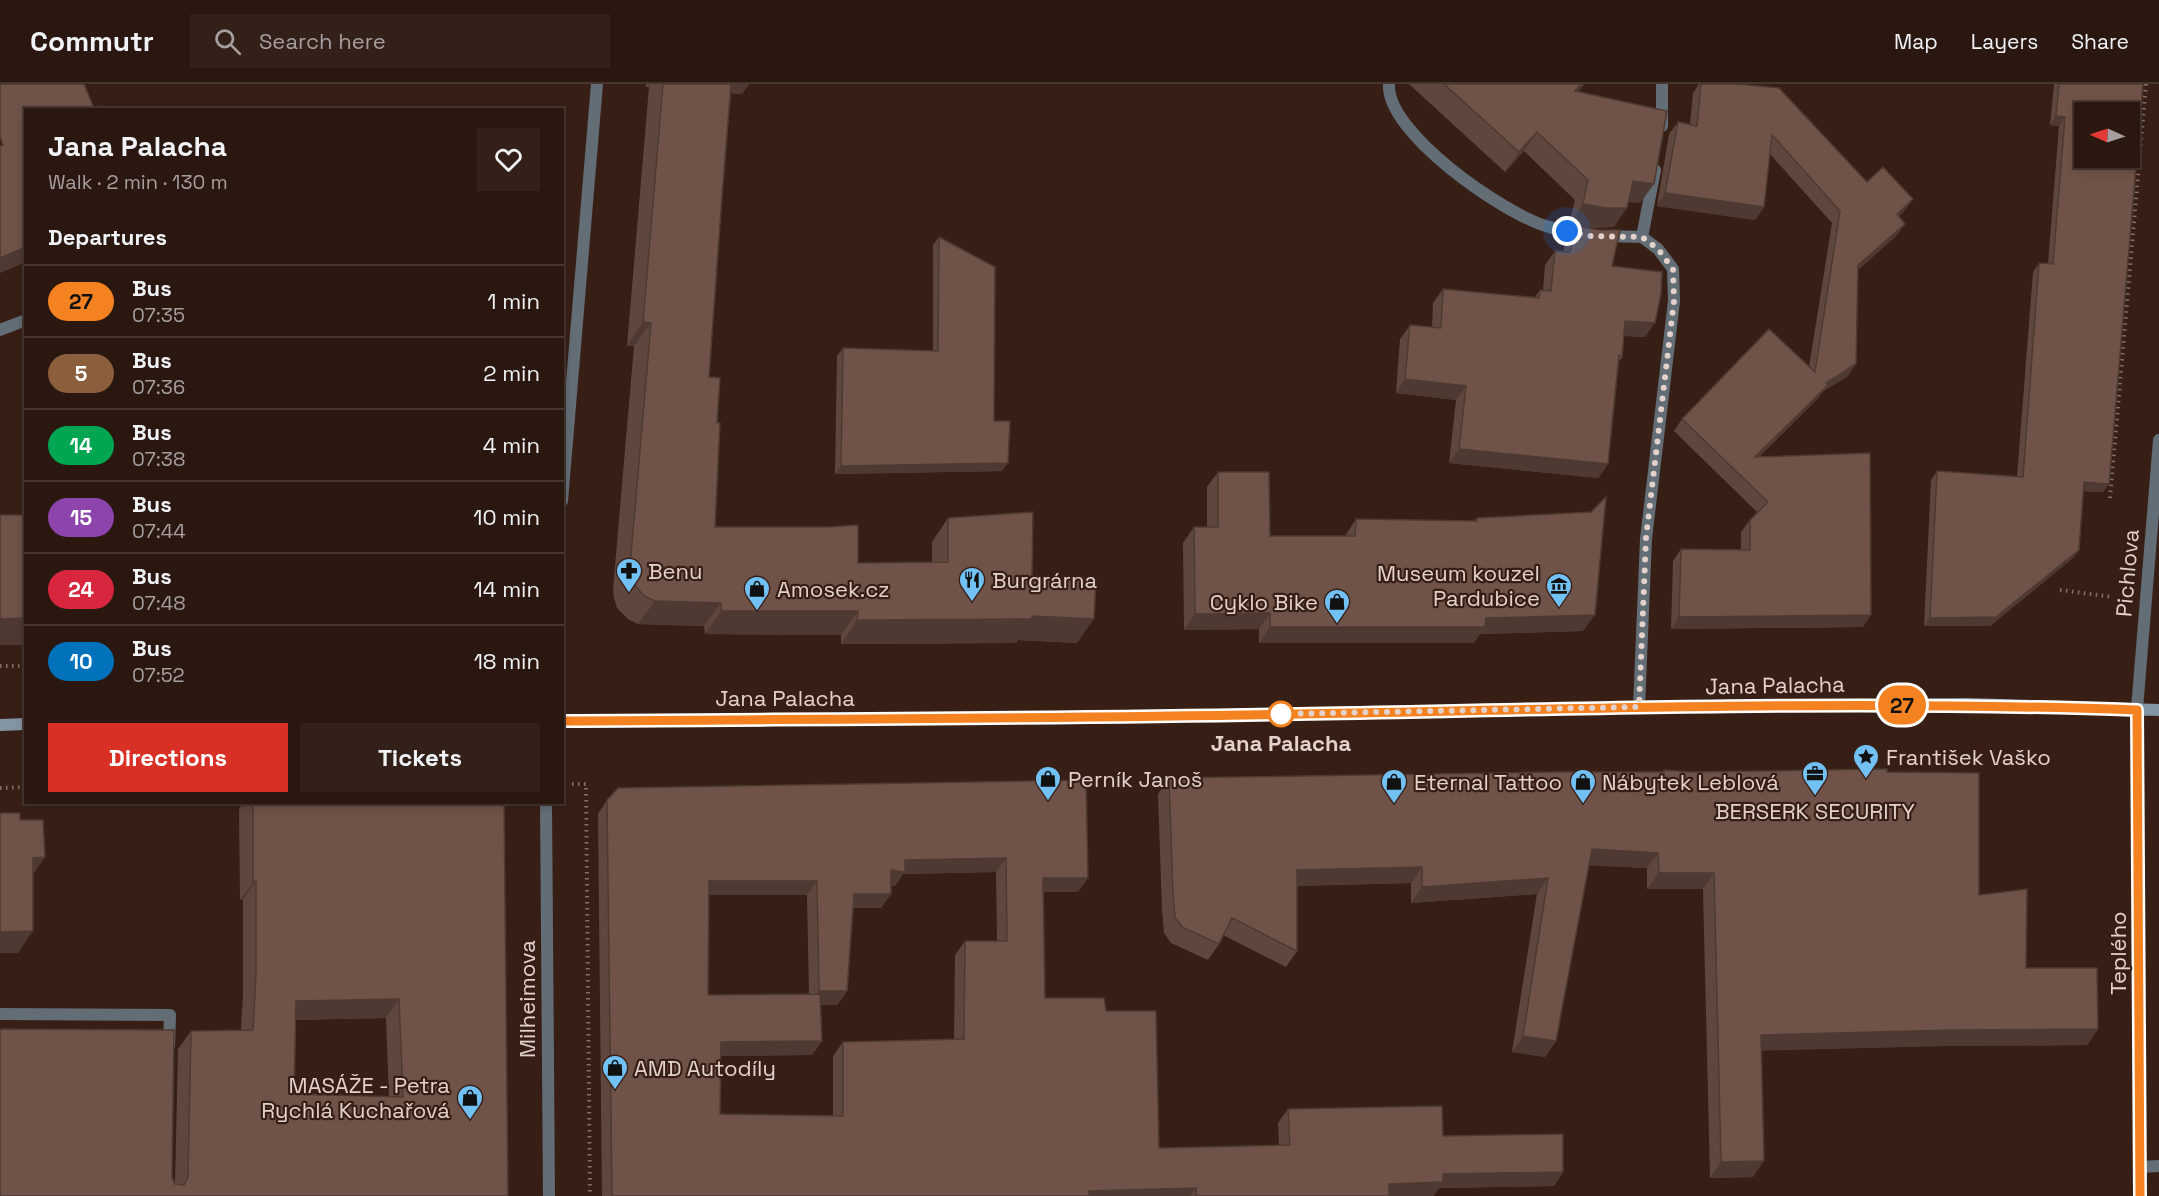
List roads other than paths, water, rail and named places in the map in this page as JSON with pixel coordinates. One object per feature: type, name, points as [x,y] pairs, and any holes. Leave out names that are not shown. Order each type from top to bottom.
[{"type":"main road","name":"Jana Palacha","points":[[564,721],[1107,717],[1639,707],[1966,704],[2159,710]]},
{"type":"main road","name":"Teplého","points":[[2137,710],[2140,1196]]},
{"type":"main road","points":[[0,725],[24,724]]},
{"type":"street","points":[[564,477],[597,84]]},
{"type":"street","points":[[1389,84],[1389,94],[1405,125],[1433,154],[1498,204],[1545,226],[1590,236],[1642,237],[1658,249],[1673,269],[1674,301],[1646,538],[1639,707]]},
{"type":"street","points":[[1660,142],[1663,121],[1662,84]]},
{"type":"street","points":[[1642,237],[1657,162]]},
{"type":"street","points":[[0,330],[24,321]]},
{"type":"street","name":"Pichlova","points":[[2137,710],[2156,517],[2159,440]]},
{"type":"street","name":"Milheimova","points":[[546,804],[549,1196]]},
{"type":"street","points":[[0,1014],[170,1015],[169,1060]]},
{"type":"street","points":[[2140,1167],[2159,1166]]},
{"type":"place","name":"Benu","points":[[629,594]]},
{"type":"place","name":"Burgrárna","points":[[972,603]]},
{"type":"place","name":"Museum kouzel Pardubice","points":[[1559,609]]},
{"type":"place","name":"Amosek.cz","points":[[757,612]]},
{"type":"place","name":"Cyklo Bike","points":[[1337,625]]},
{"type":"place","name":"Jana Palacha","points":[[1281,714]]},
{"type":"place","name":"František Vaško","points":[[1866,780]]},
{"type":"place","name":"BERSERK SECURITY","points":[[1815,797]]},
{"type":"place","name":"Perník Janoš","points":[[1048,802]]},
{"type":"place","name":"Eternal Tattoo","points":[[1394,805]]},
{"type":"place","name":"Nábytek Leblová","points":[[1583,805]]},
{"type":"place","name":"AMD Autodíly","points":[[615,1091]]},
{"type":"place","name":"MASÁŽE - Petra Rychlá Kuchařová","points":[[470,1121]]}]
